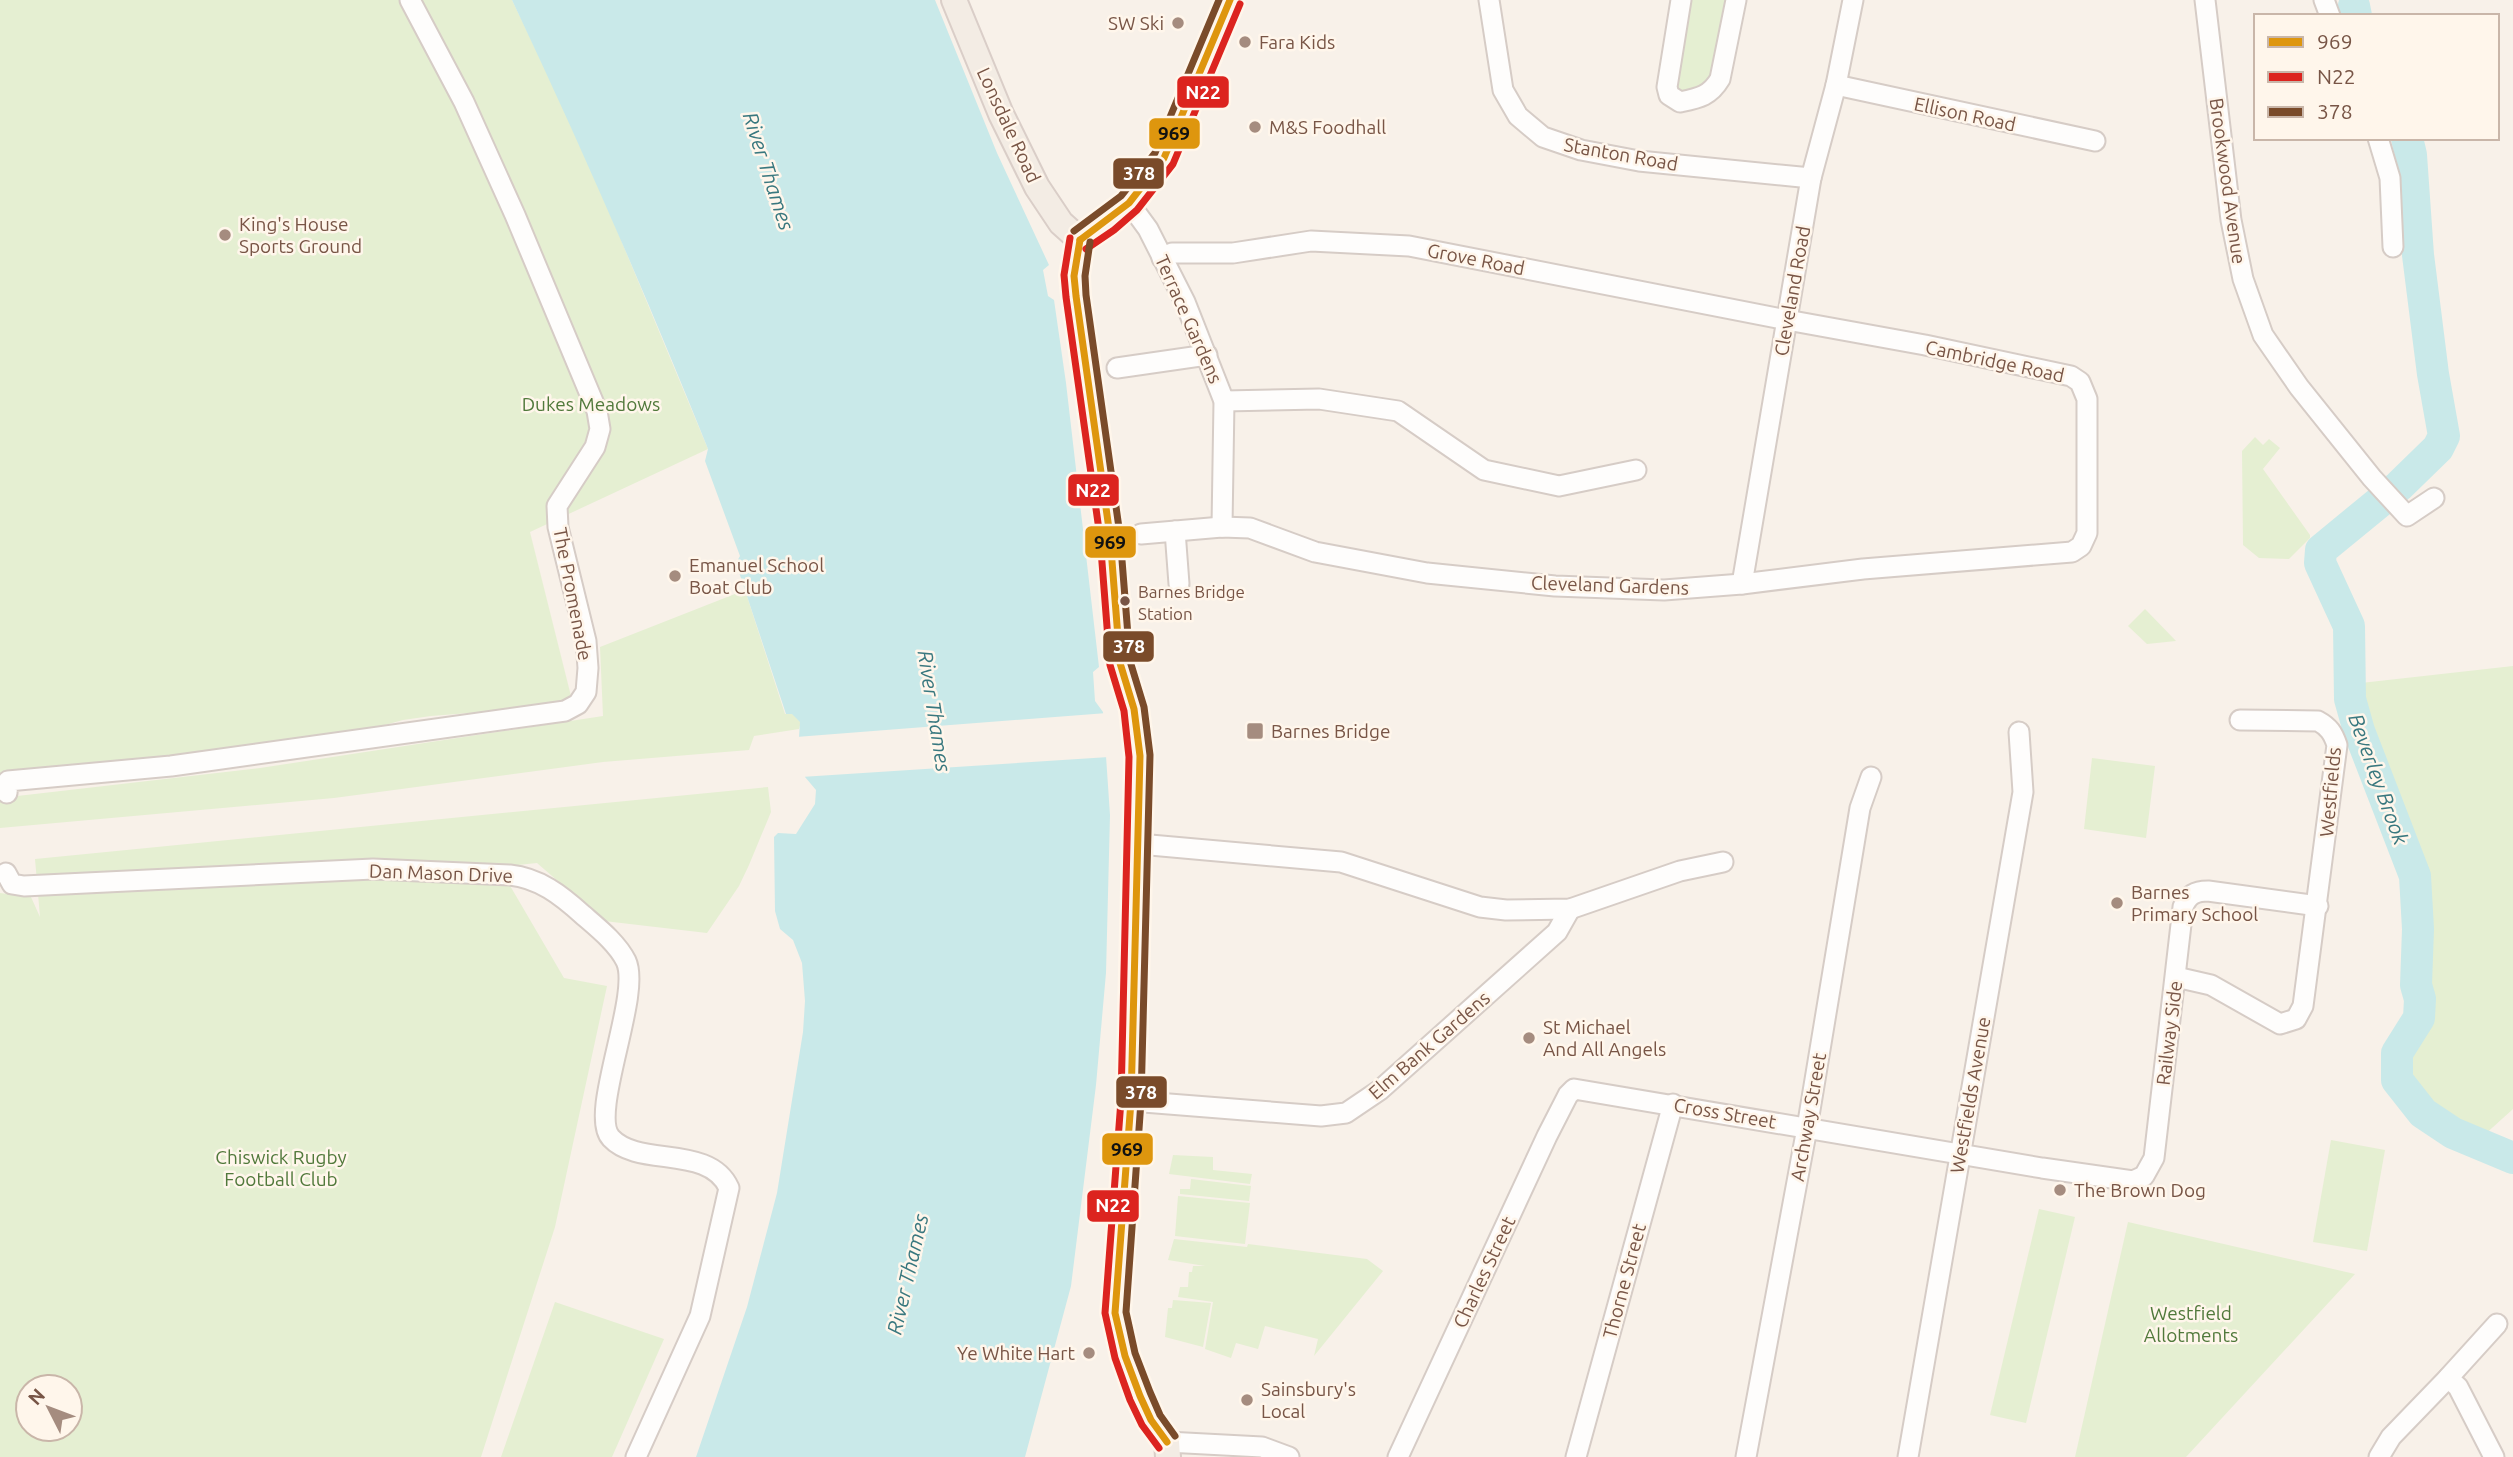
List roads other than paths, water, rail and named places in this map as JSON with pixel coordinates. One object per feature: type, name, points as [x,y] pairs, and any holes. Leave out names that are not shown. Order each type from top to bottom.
[{"type":"main road","name":"Lonsdale Road","points":[[954,0],[1001,114],[1037,187],[1061,223],[1080,240]]},
{"type":"main road","points":[[1135,713],[1120,663],[1110,536],[1074,276],[1080,240],[1129,203],[1164,158],[1230,0]]},
{"type":"main road","points":[[1140,756],[1131,1101],[1115,1313],[1125,1356],[1140,1396],[1167,1450]]},
{"type":"street","name":"The Promenade","points":[[8,787],[565,711],[578,704],[586,692],[589,668],[586,641],[558,527],[557,506],[595,447],[600,429],[597,411],[515,215],[464,102],[410,0]]},
{"type":"street","name":"Stanton Road","points":[[1489,0],[1503,90],[1518,116],[1543,137],[1581,150],[1639,161],[1811,178]]},
{"type":"street","points":[[1681,0],[1667,88],[1669,95],[1680,102],[1704,97],[1720,79],[1736,0]]},
{"type":"street","name":"Cleveland Road","points":[[1742,584],[1811,178],[1836,85],[1853,0]]},
{"type":"street","name":"Brookwood Avenue","points":[[2205,0],[2231,220],[2243,279],[2263,335],[2299,387],[2381,486],[2398,515],[2434,498]]},
{"type":"street","name":"Ellison Road","points":[[1836,85],[2095,141]]},
{"type":"street","points":[[2379,140],[2389,178],[2393,247]]},
{"type":"street","name":"Terrace Gardens","points":[[1129,203],[1148,229],[1185,302],[1224,401],[1222,527]]},
{"type":"street","name":"Grove Road","points":[[1162,258],[1172,253],[1233,253],[1311,241],[1409,246],[1787,320]]},
{"type":"street","name":"Cambridge Road","points":[[1787,320],[1952,350],[2071,376],[2080,382],[2087,399],[2087,534],[2081,546]]},
{"type":"street","points":[[1117,368],[1207,355]]},
{"type":"street","points":[[1224,401],[1319,398],[1398,411],[1484,470],[1559,486],[1636,470]]},
{"type":"street","name":"Cleveland Gardens","points":[[1141,534],[1222,527],[1250,528],[1315,552],[1427,573],[1555,586],[1664,590],[1742,584],[1823,573],[2072,552],[2081,546]]},
{"type":"street","points":[[1175,531],[1179,584]]},
{"type":"street","name":"Westfields","points":[[2176,977],[2211,985],[2280,1024],[2296,1019],[2303,1006],[2337,745],[2328,726],[2318,721],[2240,720]]},
{"type":"street","name":"Westfields Avenue","points":[[1908,1457],[2023,792],[2019,732]]},
{"type":"street","name":"Archway Street","points":[[1746,1457],[1807,1128],[1860,808],[1871,777]]},
{"type":"street","points":[[1139,845],[1341,862],[1480,907],[1506,910],[1570,909],[1680,871],[1723,862]]},
{"type":"street","name":"Dan Mason Drive","points":[[6,873],[12,884],[24,886],[373,869],[510,875],[527,877],[549,888],[592,923],[620,951],[627,963],[630,980],[614,1060],[606,1128],[611,1138],[631,1149],[710,1166],[726,1180],[729,1188],[700,1316],[636,1457]]},
{"type":"street","name":"Railway Side","points":[[2154,1158],[2183,907],[2191,895],[2198,891],[2318,906]]},
{"type":"street","name":"Elm Bank Gardens","points":[[1131,1101],[1321,1116],[1346,1113],[1380,1090],[1557,932],[1570,909]]},
{"type":"street","name":"Cross Street","points":[[1574,1089],[2133,1181],[2144,1176],[2154,1158]]},
{"type":"street","name":"Charles Street","points":[[1398,1457],[1547,1136],[1568,1095],[1574,1089]]},
{"type":"street","name":"Thorne Street","points":[[1576,1457],[1673,1104]]},
{"type":"street","points":[[2379,1457],[2390,1437],[2497,1324]]},
{"type":"street","points":[[2448,1378],[2458,1387],[2494,1457]]},
{"type":"street","points":[[1167,1450],[1262,1447],[1289,1457]]},
{"type":"water","name":"River Thames","points":[[512,0],[935,0],[997,153],[1049,265],[1043,270],[1048,296],[1054,300],[1066,383],[1099,667],[1093,672],[1095,701],[1103,712],[1110,815],[1106,973],[1096,1085],[1071,1286],[1025,1457],[696,1457],[747,1307],[777,1193],[803,1032],[805,1001],[802,963],[793,940],[780,929],[775,911],[774,837],[778,833],[796,834],[815,804],[816,790],[805,777],[799,737],[800,722],[792,714],[786,714],[736,563],[740,556],[705,461],[708,449],[613,223]]},
{"type":"waterway","name":"Beverley Brook","points":[[2354,6],[2356,14]]},
{"type":"waterway","name":"Beverley Brook","points":[[2407,140],[2411,155],[2418,255],[2444,436],[2438,448],[2399,486],[2321,550],[2320,563],[2349,626],[2350,699],[2359,731],[2415,876],[2419,1018],[2397,1053],[2397,1080],[2423,1113],[2453,1133],[2513,1158]]},
{"type":"waterway","points":[[2385,1073],[2397,1080]]},
{"type":"tunnel","points":[[1135,713],[1140,756]]},
{"type":"place","name":"SW Ski","points":[[1178,23]]},
{"type":"place","name":"Fara Kids","points":[[1245,42]]},
{"type":"place","name":"M&S Foodhall","points":[[1255,127]]},
{"type":"place","name":"King's House Sports Ground","points":[[225,235]]},
{"type":"place","name":"Emanuel School Boat Club","points":[[675,576]]},
{"type":"place","name":"Barnes Bridge Station","points":[[1125,601]]},
{"type":"place","name":"Barnes Bridge","points":[[1255,731]]},
{"type":"place","name":"Barnes Primary School","points":[[2117,903]]},
{"type":"place","name":"St Michael And All Angels","points":[[1529,1038]]},
{"type":"place","name":"The Brown Dog","points":[[2060,1190]]},
{"type":"place","name":"Ye White Hart","points":[[1089,1353]]},
{"type":"place","name":"Sainsbury's Local","points":[[1247,1400]]},
{"type":"park label","name":"Dukes Meadows","points":[[591,404]]},
{"type":"park label","name":"Chiswick Rugby Football Club","points":[[281,1168]]},
{"type":"park label","name":"Westfield Allotments","points":[[2191,1324]]}]
